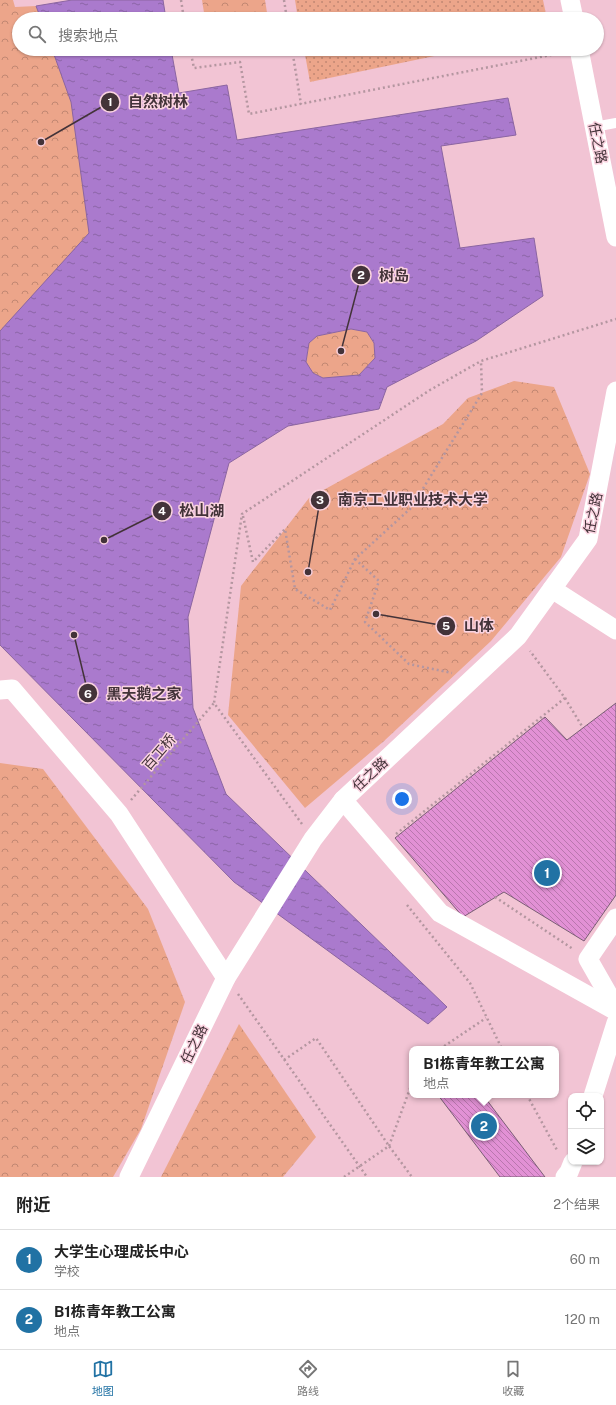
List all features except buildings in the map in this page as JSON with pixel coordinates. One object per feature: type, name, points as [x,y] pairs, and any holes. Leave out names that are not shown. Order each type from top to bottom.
[{"type":"street","points":[[570,0],[573,12]]},
{"type":"street","name":"任之路","points":[[574,56],[594,127],[614,211],[616,237]]},
{"type":"street","name":"任之路","points":[[129,1177],[226,978],[313,839],[343,800],[518,636],[588,539],[616,391]]},
{"type":"street","points":[[552,588],[616,630]]},
{"type":"street","points":[[0,690],[12,689],[119,814],[226,978]]},
{"type":"street","points":[[343,800],[440,913],[616,1011]]},
{"type":"street","points":[[616,918],[588,958],[616,1008]]},
{"type":"street","points":[[594,1093],[616,1023]]},
{"type":"lane","points":[[594,127],[616,123]]},
{"type":"path","points":[[181,0],[183,12]]},
{"type":"path","points":[[284,0],[286,12]]},
{"type":"path","points":[[191,56],[194,68],[240,62],[249,114],[542,56]]},
{"type":"path","points":[[293,56],[301,104]]},
{"type":"path","points":[[313,839],[214,703],[242,514],[430,390],[481,361],[616,319]]},
{"type":"path","points":[[242,514],[252,562],[285,529],[295,589],[330,610],[355,559],[411,508],[482,393],[481,361]]},
{"type":"path","points":[[355,559],[379,581],[365,622],[409,664],[456,674]]},
{"type":"path","points":[[518,636],[565,698],[583,728]]},
{"type":"path","points":[[382,845],[565,698]]},
{"type":"path","name":"百工桥","points":[[119,814],[214,703]]},
{"type":"path","points":[[495,897],[588,958]]},
{"type":"path","points":[[406,904],[470,984],[500,1046]]},
{"type":"path","points":[[226,978],[367,1177]]},
{"type":"path","points":[[444,1046],[486,1018]]},
{"type":"path","points":[[284,1060],[316,1038],[389,1146],[412,1177]]},
{"type":"path","points":[[344,1177],[389,1146],[409,1091]]},
{"type":"path","points":[[529,1098],[569,1170]]},
{"type":"shaded area","points":[[0,0],[616,0],[616,1177],[0,1177]]},
{"type":"green space","points":[[0,0],[13,0],[15,7],[36,6],[39,12],[12,12],[12,56],[58,56],[93,181],[89,233],[52,279],[0,331]]},
{"type":"green space","points":[[202,0],[265,0],[267,12],[204,12]]},
{"type":"green space","points":[[295,0],[543,0],[546,12],[297,12]]},
{"type":"green space","points":[[305,56],[434,56],[310,82]]},
{"type":"green space","points":[[351,329],[367,332],[374,343],[375,358],[359,375],[323,378],[313,373],[306,362],[309,343],[317,336]]},
{"type":"green space","points":[[514,381],[554,387],[590,474],[561,557],[491,641],[384,741],[305,808],[228,715],[241,586],[309,498],[443,424],[468,398]]},
{"type":"green space","points":[[0,763],[43,769],[148,909],[185,1002],[141,1129],[113,1177],[0,1177]]},
{"type":"green space","points":[[239,1024],[316,1137],[283,1177],[161,1177]]},
{"type":"water","points":[[72,0],[163,0],[165,12],[38,12],[36,6]]},
{"type":"water","points":[[55,56],[172,56],[179,93],[227,85],[237,140],[508,98],[516,135],[441,146],[460,248],[534,238],[543,296],[476,341],[387,387],[379,409],[288,426],[229,463],[188,617],[193,708],[226,794],[447,1007],[428,1024],[234,882],[0,645],[0,331],[89,233],[71,102]],"holes":[[[351,329],[367,332],[374,343],[375,358],[359,375],[323,378],[313,373],[306,362],[309,343],[317,336]]]},
{"type":"place","name":"自然树林","points":[[41,142]]},
{"type":"place","name":"树岛","points":[[341,351]]},
{"type":"place","name":"松山湖","points":[[104,540]]},
{"type":"place","name":"南京工业职业技术大学","points":[[308,572]]},
{"type":"place","name":"山体","points":[[376,614]]},
{"type":"place","name":"黑天鹅之家","points":[[74,635]]},
{"type":"place","name":"大学生心理成长中心","points":[[547,873]]},
{"type":"place","name":"B1栋青年教工公寓","points":[[484,1126]]}]
